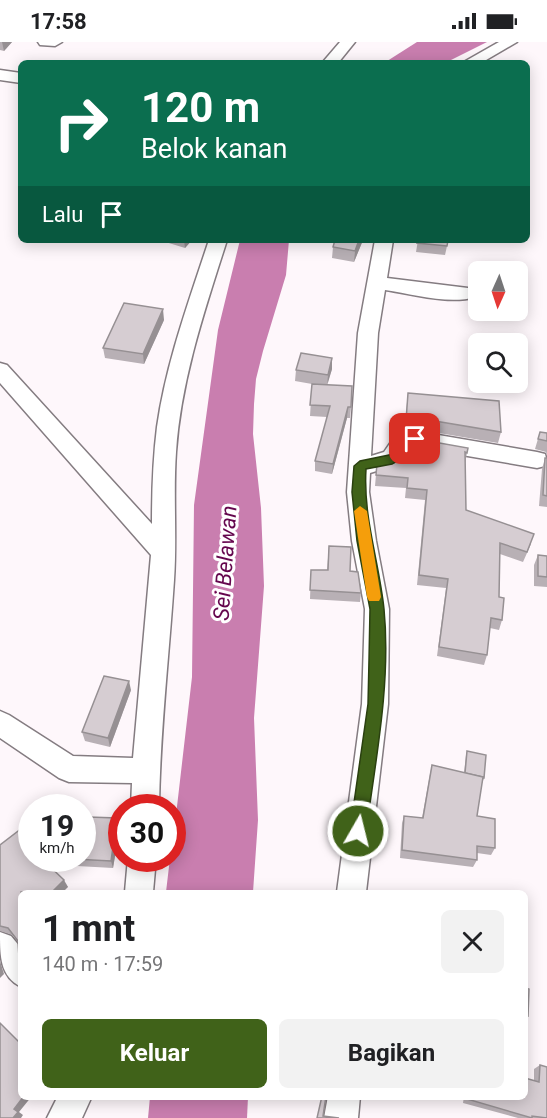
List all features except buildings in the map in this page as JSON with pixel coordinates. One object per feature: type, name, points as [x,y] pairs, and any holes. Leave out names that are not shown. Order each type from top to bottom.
[{"type":"street","points":[[45,42],[55,42]]},
{"type":"street","points":[[333,60],[348,42]]},
{"type":"street","points":[[476,60],[510,42]]},
{"type":"street","points":[[0,75],[18,78]]},
{"type":"street","points":[[145,794],[145,771],[164,553],[165,452],[175,389],[217,243]]},
{"type":"street","points":[[351,890],[375,704],[377,609],[364,541],[358,492],[368,333],[379,283],[384,243]]},
{"type":"street","points":[[379,283],[449,293],[468,292]]},
{"type":"street","points":[[0,370],[164,553]]},
{"type":"street","points":[[360,466],[392,459],[398,455],[403,442],[415,439],[537,460]]},
{"type":"street","points":[[0,723],[69,769],[145,771]]},
{"type":"street","points":[[139,890],[141,872]]},
{"type":"street","points":[[0,947],[18,968]]},
{"type":"street","points":[[64,1118],[73,1100]]},
{"type":"street","points":[[341,1118],[343,1100]]},
{"type":"water","points":[[417,42],[487,42],[451,60],[389,60]]},
{"type":"water","name":"Sei Belawan","points":[[239,243],[289,243],[286,275],[256,379],[254,404],[253,434],[261,508],[264,586],[254,718],[258,820],[253,890],[166,890],[168,872],[186,872],[186,794],[178,794],[192,677],[194,505],[218,330]]},
{"type":"water","points":[[150,1100],[248,1100],[247,1118],[148,1118]]},
{"type":"slow traffic","points":[[360,511],[374,597]]},
{"type":"route","points":[[358,831],[375,704],[377,660],[377,609],[368,568],[358,492],[360,466],[392,459],[398,455],[403,442],[415,439]]}]
